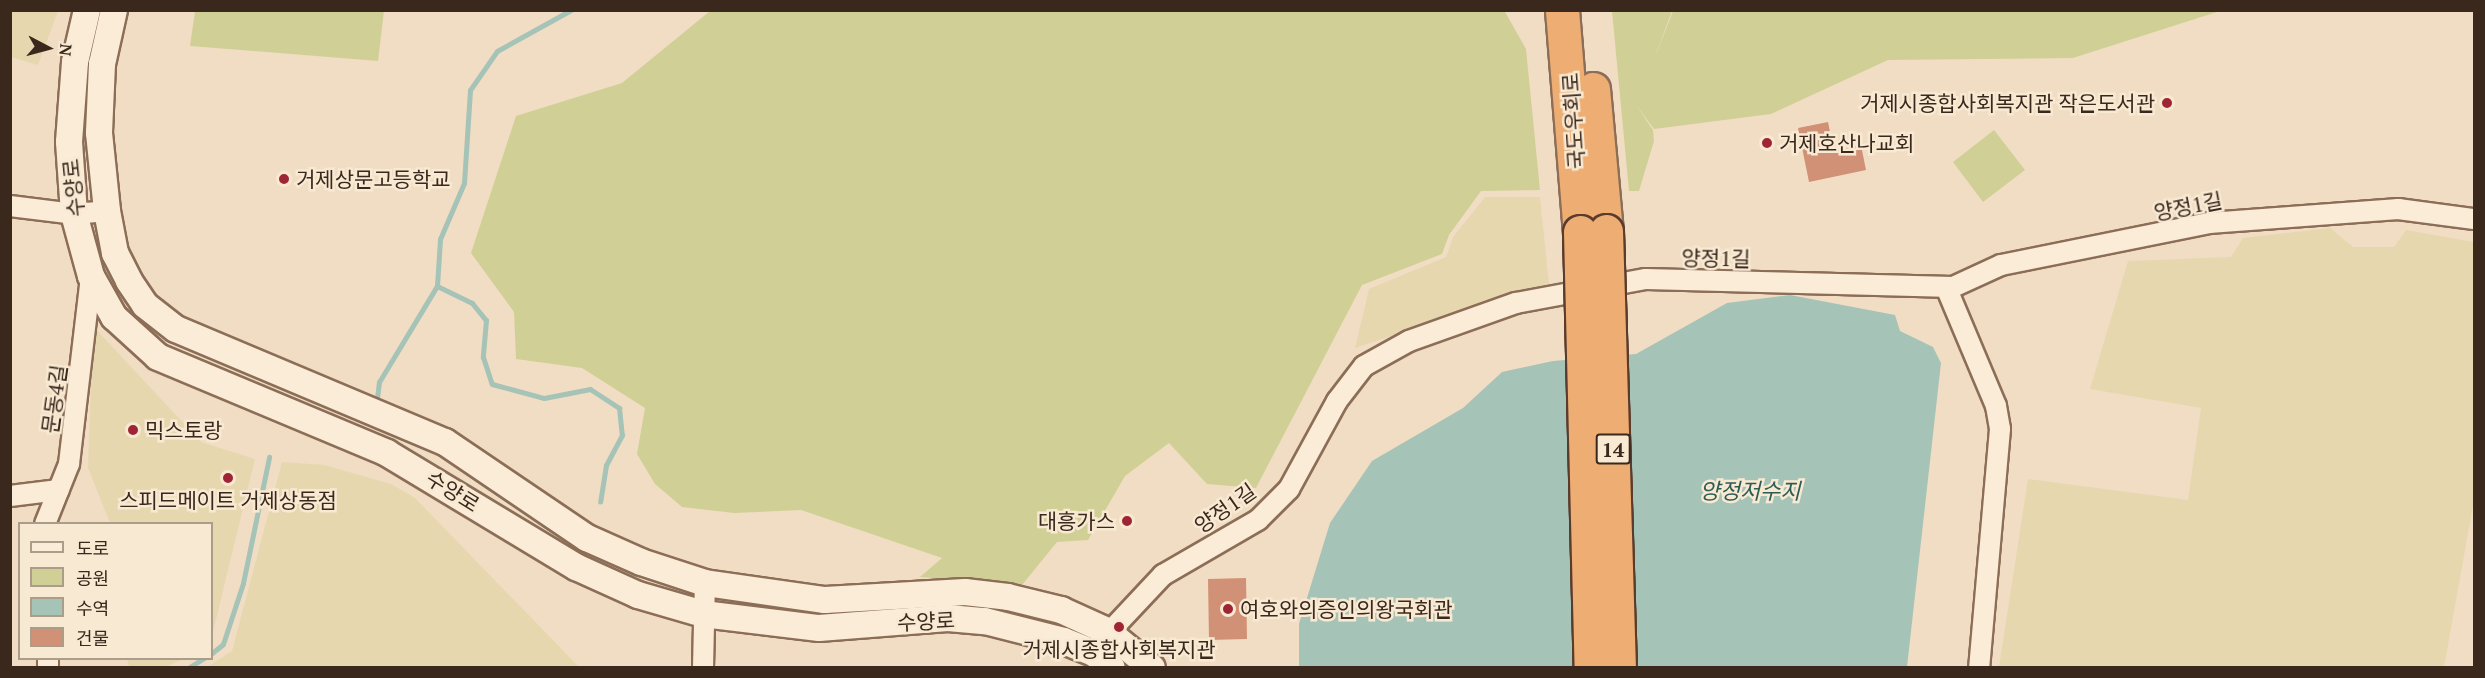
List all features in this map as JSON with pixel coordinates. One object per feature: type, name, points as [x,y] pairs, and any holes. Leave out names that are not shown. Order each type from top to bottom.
[{"type":"highway","name":"국도우회로","points":[[1562,10],[1593,232]]},
{"type":"highway","name":"국도우회로","points":[[1585,10],[1593,232]]},
{"type":"highway","name":"14","points":[[1591,668],[1593,232]]},
{"type":"highway","name":"14","points":[[1593,232],[1618,668]]},
{"type":"street","name":"수양로","points":[[87,10],[75,62],[69,142],[74,214],[91,276],[114,317],[168,363],[406,463],[576,567],[638,595],[703,614],[819,628],[948,618],[986,621],[1103,660]]},
{"type":"street","name":"수양로","points":[[114,10],[102,64],[99,133],[107,211],[116,253],[129,280],[145,305],[176,329],[445,442],[587,538],[705,583],[825,600],[965,592],[1008,597],[1061,610],[1107,631],[1152,668]]},
{"type":"street","points":[[10,206],[74,214],[107,211]]},
{"type":"street","name":"양정1길","points":[[1103,660],[1107,631],[1163,575],[1258,520],[1290,489],[1337,401],[1364,366],[1409,341],[1559,291],[1646,279],[1946,287],[2001,266],[2209,223],[2398,209],[2475,219]]},
{"type":"street","name":"문동4길","points":[[46,522],[69,464],[91,276]]},
{"type":"street","points":[[1946,287],[1996,406],[2000,429],[1979,668]]},
{"type":"street","points":[[10,496],[59,490]]},
{"type":"street","points":[[703,668],[705,583]]},
{"type":"shaded area","points":[[10,11],[58,11],[38,65],[11,57]]},
{"type":"shaded area","points":[[1485,197],[1540,197],[1549,284],[1355,348],[1369,289],[1446,257],[1453,237]]},
{"type":"shaded area","points":[[2330,228],[2353,247],[2394,247],[2406,230],[2474,242],[2474,500],[2444,667],[1999,667],[2028,479],[2188,500],[2201,408],[2090,389],[2128,261],[2231,257],[2243,238]]},
{"type":"shaded area","points":[[93,326],[201,442],[255,459],[213,632],[213,522],[110,522],[88,468]]},
{"type":"shaded area","points":[[282,462],[324,465],[391,484],[415,498],[579,667],[207,667],[232,651]]},
{"type":"shaded area","points":[[127,660],[181,660],[163,668],[129,667]]},
{"type":"green space","points":[[1504,10],[1526,49],[1540,190],[1481,191],[1449,235],[1442,254],[1362,285],[1256,488],[1207,484],[1169,443],[1125,476],[1088,540],[1057,542],[1022,585],[920,577],[942,558],[801,510],[734,513],[682,507],[655,484],[637,454],[645,408],[582,368],[516,359],[514,312],[471,253],[516,116],[622,83],[710,11]]},
{"type":"green space","points":[[195,11],[384,11],[378,61],[190,46]]},
{"type":"green space","points":[[1612,11],[1672,11],[1653,62],[1673,11],[2220,11],[2073,58],[1888,60],[1771,114],[1654,129],[1636,105],[1653,130],[1654,141],[1639,191],[1629,191]]},
{"type":"green space","points":[[1994,130],[2025,170],[1983,202],[1953,162]]},
{"type":"water","name":"양정저수지","points":[[1790,295],[1895,315],[1900,331],[1933,347],[1941,363],[1907,667],[1299,668],[1299,624],[1330,523],[1372,461],[1463,408],[1502,372],[1553,361],[1636,354],[1727,303]]},
{"type":"building","points":[[1828,122],[1834,151],[1861,145],[1866,170],[1809,182],[1798,128]]},
{"type":"building","name":"여호와의증인의왕국회관","points":[[1246,578],[1247,639],[1209,640],[1208,579]]},
{"type":"waterway","points":[[377,398],[379,382],[437,286],[440,239],[464,183],[470,90],[497,51],[571,10]]},
{"type":"waterway","points":[[437,286],[472,303],[486,320],[483,357],[492,384],[544,398],[590,389],[619,408],[622,435],[606,465],[600,502]]},
{"type":"waterway","points":[[213,652],[223,644],[243,583],[269,457]]},
{"type":"waterway","points":[[188,668],[201,660]]},
{"type":"place","name":"거제시종합사회복지관 작은도서관","points":[[2167,103]]},
{"type":"place","name":"거제호산나교회","points":[[1767,143]]},
{"type":"place","name":"거제상문고등학교","points":[[284,179]]},
{"type":"place","name":"믹스토랑","points":[[133,430]]},
{"type":"place","name":"스피드메이트 거제상동점","points":[[228,478]]},
{"type":"place","name":"대흥가스","points":[[1127,521]]},
{"type":"place","name":"여호와의증인의왕국회관","points":[[1228,609]]},
{"type":"place","name":"거제시종합사회복지관","points":[[1119,627]]}]
